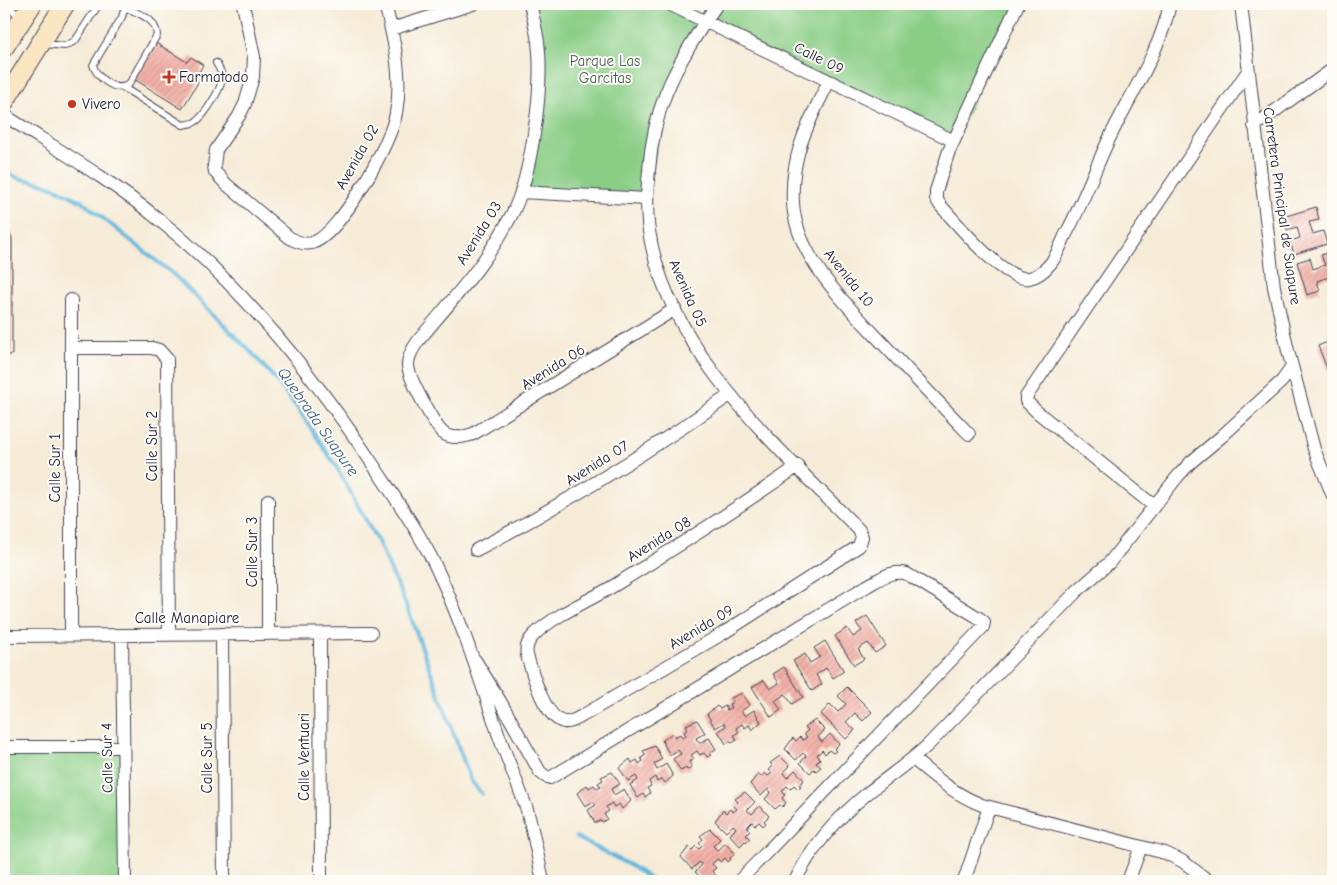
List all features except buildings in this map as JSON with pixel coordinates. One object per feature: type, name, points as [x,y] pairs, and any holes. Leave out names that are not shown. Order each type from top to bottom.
[{"type":"main road","points":[[6,93],[65,4]]},
{"type":"main road","points":[[6,41],[27,11]]},
{"type":"street","name":"Avenida 02","points":[[243,4],[254,56],[253,77],[245,104],[239,116],[216,150],[215,172],[219,178],[290,238],[303,243],[312,243],[330,230],[368,177],[389,137],[396,115],[399,80],[385,4]]},
{"type":"street","points":[[391,29],[473,4]]},
{"type":"street","name":"Avenida 03","points":[[443,433],[429,413],[409,372],[410,352],[485,259],[512,215],[521,192],[534,128],[539,80],[539,51],[530,4]]},
{"type":"street","name":"Calle 09","points":[[669,4],[954,141]]},
{"type":"street","name":"Avenida 05","points":[[717,4],[676,73],[660,112],[653,136],[647,199],[649,231],[654,254],[661,278],[675,309],[697,349],[730,395],[860,530],[862,536],[859,546]]},
{"type":"street","points":[[1018,4],[954,141],[936,191],[936,198],[940,205],[988,255],[1013,275],[1021,278],[1036,276],[1050,264],[1071,226],[1109,139],[1155,48],[1164,27],[1170,4]]},
{"type":"street","name":"Carretera Principal de Suapure","points":[[1241,4],[1272,278],[1292,367],[1314,449],[1333,496]]},
{"type":"street","points":[[1254,126],[1333,69]]},
{"type":"street","points":[[1154,506],[1036,411],[1026,401],[1026,397],[1248,71]]},
{"type":"street","name":"Avenida 10","points":[[829,81],[804,132],[800,146],[793,182],[793,203],[798,229],[806,248],[824,277],[868,327],[969,434]]},
{"type":"street","points":[[4,115],[118,188],[158,218],[227,282],[283,341],[344,422],[425,546],[453,606],[528,813],[543,881]]},
{"type":"street","points":[[521,192],[647,199]]},
{"type":"street","name":"Calle Sur 1","points":[[71,635],[72,300]]},
{"type":"street","name":"Avenida 06","points":[[443,433],[456,437],[473,434],[675,309]]},
{"type":"street","name":"Calle Sur 2","points":[[71,348],[152,348],[159,350],[167,359],[169,634]]},
{"type":"street","points":[[795,881],[805,861],[843,816],[870,791],[913,759],[1076,592],[1109,563],[1191,462],[1282,381],[1292,367]]},
{"type":"street","name":"Avenida 07","points":[[476,550],[537,518],[627,464],[730,395]]},
{"type":"street","name":"Avenida 08","points":[[554,718],[543,700],[527,655],[528,643],[535,634],[557,618],[602,593],[698,534],[798,466]]},
{"type":"street","name":"Calle Sur 3","points":[[268,500],[268,634]]},
{"type":"street","name":"Avenida 09","points":[[554,718],[565,722],[582,716],[722,634],[859,546]]},
{"type":"street","points":[[474,660],[500,701],[540,772],[550,778],[858,591],[888,575],[899,572],[907,574],[984,622],[983,627],[739,881]]},
{"type":"street","name":"Calle Manapiare","points":[[4,636],[371,633]]},
{"type":"street","name":"Calle Sur 5","points":[[222,634],[224,881]]},
{"type":"street","name":"Calle Ventuari","points":[[320,634],[321,881]]},
{"type":"street","name":"Calle Sur 4","points":[[122,635],[125,881]]},
{"type":"street","points":[[4,747],[123,747]]},
{"type":"street","points":[[913,759],[963,798],[989,807],[1165,853],[1182,861],[1209,881]]},
{"type":"street","points":[[964,881],[989,807]]},
{"type":"street","points":[[1128,881],[1141,846]]},
{"type":"lane","points":[[6,4],[27,11]]},
{"type":"lane","points":[[40,44],[66,46],[74,41],[99,4]]},
{"type":"lane","points":[[124,88],[157,35],[156,27],[152,21],[123,5],[122,17],[93,65],[94,71],[99,77],[119,88],[124,88],[183,125],[194,123],[203,115],[213,100],[223,80],[216,63]]},
{"type":"green space","name":"Parque Las Garcitas","points":[[530,4],[669,4],[705,21],[717,4],[1018,4],[954,141],[705,22],[666,93],[647,199],[521,192],[537,105]]},
{"type":"green space","points":[[4,747],[123,747],[125,881],[4,881]]},
{"type":"waterway","name":"Quebrada Suapure","points":[[4,171],[18,178],[58,189],[84,203],[174,275],[252,353],[275,379],[298,409],[336,466],[379,544],[407,607],[471,781],[482,794]]},
{"type":"waterway","name":"Quebrada Suapure","points":[[576,837],[631,866],[653,881]]},
{"type":"place","name":"Farmatodo","points":[[169,77]]},
{"type":"place","name":"Vivero","points":[[72,104]]}]
